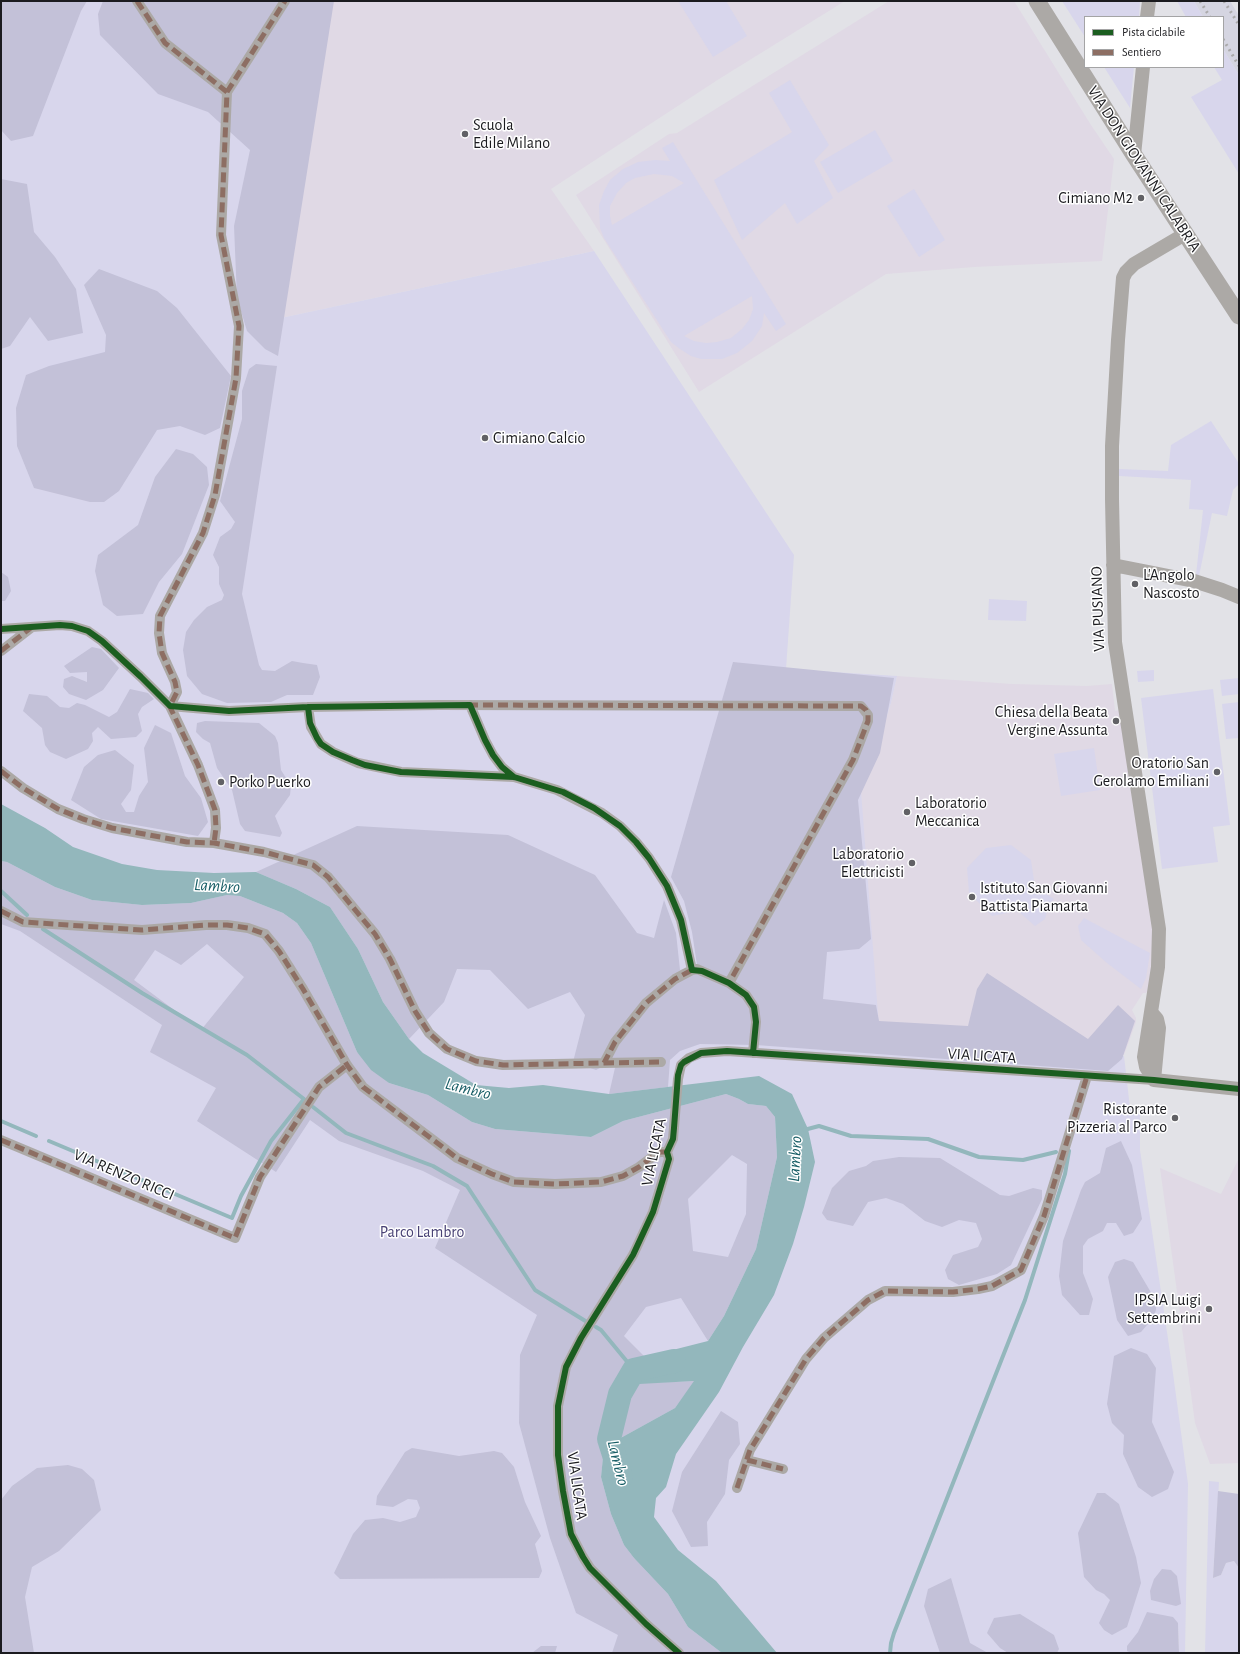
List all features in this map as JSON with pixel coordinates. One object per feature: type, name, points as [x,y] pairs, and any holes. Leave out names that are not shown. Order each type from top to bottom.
[{"type":"street","points":[[137,1],[165,43],[227,92]]},
{"type":"street","points":[[170,706],[177,692],[175,682],[162,653],[159,633],[160,616],[203,533],[215,495],[236,378],[239,326],[221,235],[227,92],[285,1]]},
{"type":"street","name":"VIA DON GIOVANNI CALABRIA","points":[[1038,1],[1134,155],[1239,316]]},
{"type":"street","points":[[1147,16],[1149,1]]},
{"type":"street","points":[[1134,155],[1143,68]]},
{"type":"street","name":"VIA PUSIANO","points":[[1154,1080],[1159,1028],[1157,1019],[1151,1012],[1158,960],[1159,929],[1117,658],[1114,620],[1112,446],[1122,281],[1126,272],[1131,267],[1185,234]]},
{"type":"street","points":[[1113,565],[1194,581],[1239,597]]},
{"type":"street","points":[[1,629],[60,625],[72,626],[88,631],[102,641],[170,706],[198,765],[215,810],[216,828],[214,842]]},
{"type":"street","points":[[1,651],[32,627]]},
{"type":"street","points":[[170,706],[229,711],[308,707],[470,705],[861,706],[866,710],[868,715],[867,726],[853,760],[729,983]]},
{"type":"street","points":[[470,705],[493,755],[502,767],[514,777]]},
{"type":"street","points":[[308,707],[311,727],[321,744],[332,752],[358,763],[400,772],[514,777],[557,790],[588,805],[614,822],[636,842],[657,870],[673,898],[682,920],[692,970]]},
{"type":"street","points":[[1,772],[58,809],[112,828],[187,842],[214,842],[264,852],[313,865],[328,877],[375,934],[390,958],[415,1011],[429,1033],[447,1049],[476,1061],[503,1065],[661,1062]]},
{"type":"street","points":[[1,911],[24,922],[142,930],[206,925],[227,925],[248,928],[265,934],[279,951],[347,1065],[363,1087],[457,1158],[514,1182],[555,1184],[601,1182],[623,1176],[639,1167],[659,1152],[667,1152]]},
{"type":"street","points":[[604,1063],[616,1042],[646,1003],[675,979],[692,970],[702,971],[729,983],[746,995],[754,1007],[756,1022],[753,1053]]},
{"type":"street","name":"VIA LICATA","points":[[679,1653],[646,1624],[590,1568],[571,1534],[558,1455],[558,1406],[566,1367],[639,1244],[653,1212],[667,1168],[669,1157],[667,1152],[674,1134],[678,1079],[681,1065],[689,1058],[701,1053],[727,1051],[1154,1080]]},
{"type":"street","name":"VIA RENZO RICCI","points":[[1,1140],[235,1238],[260,1177],[319,1087],[347,1065]]},
{"type":"street","points":[[737,1488],[750,1450],[806,1359],[824,1338],[868,1300],[886,1291],[953,1292],[978,1290],[992,1286],[1021,1270],[1044,1216],[1087,1076]]},
{"type":"street","points":[[1154,1080],[1239,1090]]},
{"type":"street","points":[[747,1460],[783,1469]]},
{"type":"shaded area","points":[[1,1],[87,1],[81,11],[33,136],[11,141],[1,130]]},
{"type":"shaded area","points":[[103,1],[334,1],[278,356],[265,349],[247,331],[237,298],[234,226],[250,150],[208,112],[158,94],[100,35],[98,14]]},
{"type":"shaded area","name":"Scuola Edile Milano","points":[[315,1],[845,1],[719,79],[551,189],[594,251],[267,321]]},
{"type":"shaded area","points":[[889,1],[1014,1],[1091,125],[1114,159],[1102,261],[974,267],[886,274],[699,392],[576,195],[669,134],[677,133]]},
{"type":"shaded area","points":[[1194,1],[1230,1],[1239,16],[1239,75],[1224,51],[1224,16],[1202,16]]},
{"type":"shaded area","points":[[1,179],[27,184],[34,232],[55,257],[76,289],[83,333],[48,341],[30,317],[10,346],[1,349]]},
{"type":"shaded area","points":[[99,269],[157,291],[177,308],[231,376],[220,428],[205,435],[180,426],[157,430],[119,491],[104,502],[90,502],[34,488],[17,446],[16,408],[26,375],[49,366],[105,352],[106,335],[84,285]]},
{"type":"shaded area","points":[[256,364],[277,366],[242,594],[259,665],[262,670],[275,671],[292,661],[317,665],[320,677],[313,695],[287,695],[271,702],[227,703],[202,694],[187,676],[183,650],[186,632],[194,620],[207,607],[222,600],[224,595],[219,584],[219,567],[213,555],[220,537],[231,529],[235,522],[220,501],[242,419],[242,391],[249,369]]},
{"type":"shaded area","points":[[176,449],[193,454],[207,467],[209,485],[182,554],[159,582],[143,614],[117,616],[103,605],[95,571],[98,555],[138,525],[155,477]]},
{"type":"shaded area","points":[[1,572],[8,577],[11,591],[5,601],[1,601]]},
{"type":"shaded area","points":[[92,647],[101,649],[119,668],[103,690],[86,700],[69,694],[63,687],[64,679],[72,676],[87,682],[87,672],[70,673],[64,666]]},
{"type":"shaded area","points":[[733,662],[894,678],[880,753],[858,800],[871,939],[859,949],[827,952],[823,999],[876,1005],[879,1021],[968,1026],[977,989],[987,973],[1088,1039],[1118,1005],[1135,1021],[1122,1059],[1108,1071],[756,1045],[700,1044],[680,1051],[670,1060],[668,1087],[609,1094],[617,1059],[596,1070],[573,1062],[585,1015],[570,992],[528,1009],[490,970],[457,969],[444,1002],[409,1039],[383,1002],[358,949],[330,907],[296,889],[256,872],[357,826],[508,835],[595,875],[637,933],[654,938],[664,900],[676,933],[680,970],[697,965],[692,932],[684,901],[671,877]]},
{"type":"shaded area","name":"Istituto San Giovanni Battista Piamarta","points":[[897,676],[1012,684],[1087,686],[1112,684],[1115,711],[1119,710],[1154,940],[1150,989],[1146,993],[1143,993],[1132,1010],[1136,1018],[1136,1022],[1124,1055],[896,1030],[809,1013],[823,854],[867,776],[891,703]]},
{"type":"shaded area","points":[[130,689],[148,693],[154,699],[142,707],[138,714],[142,731],[136,737],[111,739],[98,727],[92,733],[93,741],[88,749],[66,759],[50,752],[45,745],[42,728],[23,711],[29,694],[47,696],[60,707],[69,708],[77,703],[85,705],[109,717],[117,712]]},
{"type":"shaded area","points":[[205,721],[259,723],[275,736],[278,743],[281,770],[291,786],[290,795],[275,816],[282,833],[280,837],[245,831],[240,824],[232,790],[217,768],[210,743],[196,732],[197,723]]},
{"type":"shaded area","points":[[155,725],[171,733],[185,776],[201,798],[208,822],[198,836],[101,819],[71,800],[84,767],[98,755],[115,750],[134,765],[131,790],[121,804],[126,812],[134,812],[139,796],[148,782],[144,748]]},
{"type":"shaded area","points":[[1,861],[7,862],[55,887],[92,900],[142,905],[191,903],[227,895],[240,896],[283,913],[297,923],[311,943],[357,1052],[389,1083],[428,1095],[472,1122],[495,1129],[591,1137],[623,1121],[726,1094],[748,1104],[766,1106],[775,1117],[777,1157],[756,1249],[724,1316],[708,1341],[681,1298],[646,1307],[624,1336],[645,1357],[639,1383],[695,1381],[675,1408],[617,1440],[603,1457],[601,1477],[611,1514],[624,1545],[634,1558],[668,1594],[688,1627],[722,1653],[612,1653],[618,1635],[576,1613],[550,1538],[519,1423],[520,1355],[537,1315],[435,1248],[460,1190],[423,1171],[339,1141],[310,1120],[276,1172],[197,1121],[216,1088],[150,1052],[162,1025],[20,931],[1,924]],"holes":[[[207,944],[244,977],[201,1030],[134,980],[155,950],[181,965]],[[732,1155],[747,1164],[746,1214],[728,1257],[693,1251],[688,1199]]]},
{"type":"shaded area","points":[[1121,1141],[1132,1165],[1142,1219],[1133,1233],[1124,1236],[1116,1223],[1107,1223],[1103,1231],[1088,1239],[1083,1246],[1083,1273],[1093,1299],[1089,1315],[1080,1315],[1062,1295],[1059,1276],[1063,1241],[1085,1182],[1100,1173],[1106,1148]]},
{"type":"shaded area","points":[[899,1157],[940,1158],[1000,1195],[1009,1196],[1033,1188],[1042,1190],[1042,1199],[1011,1265],[997,1274],[959,1285],[948,1279],[945,1270],[953,1255],[978,1247],[982,1239],[976,1223],[959,1220],[942,1227],[925,1221],[903,1204],[886,1198],[868,1202],[853,1226],[827,1220],[822,1213],[832,1188],[849,1171],[866,1166],[873,1161]]},
{"type":"shaded area","name":"IPSIA Luigi Settembrini","points":[[1239,1158],[1239,1463],[1210,1464],[1195,1423],[1160,1168],[1221,1194]]},
{"type":"shaded area","points":[[1124,1259],[1133,1262],[1156,1301],[1156,1310],[1153,1318],[1141,1332],[1128,1336],[1117,1320],[1108,1277],[1115,1262]]},
{"type":"shaded area","points":[[1131,1348],[1147,1354],[1156,1368],[1152,1422],[1174,1472],[1168,1489],[1152,1497],[1138,1487],[1123,1454],[1124,1435],[1112,1423],[1107,1404],[1114,1356]]},
{"type":"shaded area","points":[[721,1411],[738,1422],[740,1444],[729,1460],[725,1494],[707,1522],[708,1546],[691,1547],[672,1511],[682,1472]]},
{"type":"shaded area","points":[[412,1448],[459,1456],[494,1451],[502,1453],[514,1467],[525,1502],[541,1536],[535,1544],[542,1571],[539,1578],[340,1579],[334,1573],[353,1534],[365,1520],[383,1518],[400,1522],[416,1517],[420,1508],[417,1500],[408,1499],[393,1507],[376,1505],[377,1496],[405,1452]]},
{"type":"shaded area","points":[[68,1465],[82,1469],[94,1480],[101,1510],[59,1551],[32,1567],[25,1597],[34,1653],[1,1653],[1,1500],[12,1486],[37,1468]]},
{"type":"shaded area","points":[[1218,1491],[1239,1494],[1239,1568],[1234,1561],[1226,1563],[1221,1575],[1213,1578]]},
{"type":"shaded area","points":[[1097,1493],[1105,1493],[1119,1504],[1136,1557],[1141,1583],[1127,1627],[1112,1635],[1104,1630],[1099,1623],[1110,1600],[1104,1594],[1096,1590],[1084,1577],[1078,1533]]},
{"type":"shaded area","points":[[1162,1569],[1171,1570],[1177,1576],[1181,1604],[1176,1606],[1151,1600],[1150,1591],[1154,1579]]},
{"type":"shaded area","points":[[951,1578],[970,1643],[988,1653],[940,1653],[924,1606],[928,1589]]},
{"type":"shaded area","points":[[1147,1612],[1173,1617],[1178,1623],[1179,1653],[1131,1653],[1127,1651],[1127,1646],[1138,1632]]},
{"type":"shaded area","points":[[1020,1614],[1054,1635],[1059,1649],[1057,1653],[1008,1653],[1000,1648],[987,1633],[994,1618]]},
{"type":"shaded area","points":[[541,1646],[557,1646],[555,1653],[532,1653]]},
{"type":"green space","name":"Parco Lambro","points":[[1,1],[313,1],[267,321],[594,251],[794,555],[786,669],[897,676],[891,703],[861,791],[879,1027],[1124,1056],[1130,1108],[1140,1115],[1140,1150],[1188,1484],[1185,1653],[1179,1653],[1178,1623],[1171,1653],[1,1653]]},
{"type":"green space","points":[[678,1],[726,1],[747,36],[713,57]]},
{"type":"green space","points":[[1062,1],[1140,1],[1139,16],[1084,16],[1084,35]]},
{"type":"green space","points":[[1177,1],[1194,1],[1202,16],[1185,16]]},
{"type":"green space","points":[[1224,51],[1239,75],[1239,174],[1191,97],[1222,80],[1215,68],[1224,68]]},
{"type":"green space","points":[[1105,68],[1134,68],[1130,108]]},
{"type":"green space","points":[[790,80],[829,145],[814,161],[833,198],[797,224],[785,203],[742,240],[714,180],[792,132],[769,93]]},
{"type":"green space","points":[[875,130],[893,161],[838,193],[820,162]]},
{"type":"green space","points":[[673,142],[786,324],[776,331],[764,313],[762,326],[752,341],[737,353],[722,359],[701,359],[691,356],[671,342],[604,238],[600,228],[599,205],[610,180],[623,169],[638,162],[655,160],[670,161],[662,148]],"holes":[[[654,174],[672,176],[684,183],[612,225],[610,206],[617,193],[626,183],[635,178]],[[752,296],[753,309],[749,320],[742,329],[731,338],[706,343],[694,341],[684,336]]]},
{"type":"green space","points":[[914,189],[945,240],[919,257],[887,206]]},
{"type":"green space","points":[[1211,421],[1239,462],[1239,484],[1233,490],[1227,516],[1212,513],[1199,576],[1196,575],[1203,510],[1189,509],[1191,480],[1119,476],[1119,469],[1168,471],[1171,445]]},
{"type":"green space","points":[[989,599],[1027,601],[1026,621],[988,620]]},
{"type":"green space","points":[[1154,670],[1154,681],[1138,682],[1137,671]]},
{"type":"green space","points":[[1239,678],[1239,694],[1222,696],[1220,680]]},
{"type":"green space","points":[[1213,689],[1230,825],[1213,827],[1218,862],[1162,869],[1141,698]]},
{"type":"green space","points":[[1239,702],[1239,738],[1226,739],[1222,704]]},
{"type":"green space","points":[[1094,748],[1100,790],[1061,796],[1054,754]]},
{"type":"green space","points":[[1011,845],[1031,860],[1035,887],[1054,899],[1049,904],[1045,919],[1035,926],[1018,911],[992,916],[969,893],[967,868],[986,848]]},
{"type":"green space","points":[[1084,918],[1150,953],[1146,978],[1141,989],[1107,963],[1081,940],[1078,926]]},
{"type":"green space","points":[[1209,1481],[1219,1482],[1213,1578],[1221,1575],[1226,1563],[1234,1561],[1239,1568],[1239,1653],[1205,1653]]},
{"type":"water","points":[[1,804],[45,828],[73,847],[122,864],[157,870],[214,873],[256,872],[296,889],[330,907],[358,949],[383,1002],[409,1039],[423,1053],[476,1085],[509,1088],[543,1085],[609,1094],[759,1076],[792,1094],[808,1129],[815,1162],[793,1244],[774,1295],[743,1347],[719,1392],[676,1454],[666,1487],[656,1498],[654,1517],[678,1550],[716,1581],[777,1653],[722,1653],[688,1627],[668,1594],[634,1558],[624,1545],[611,1514],[601,1477],[603,1457],[617,1440],[675,1408],[694,1381],[639,1384],[645,1357],[708,1341],[724,1316],[756,1249],[777,1157],[775,1117],[766,1106],[748,1104],[726,1094],[623,1121],[591,1137],[495,1129],[472,1122],[428,1095],[389,1083],[371,1070],[357,1052],[311,943],[297,923],[283,913],[240,896],[227,895],[191,903],[142,905],[92,900],[55,887],[7,862],[1,861]]},
{"type":"waterway","points":[[1,891],[27,915]]},
{"type":"waterway","points":[[43,929],[142,993],[247,1055],[304,1099],[271,1141],[241,1196],[232,1218],[49,1141]]},
{"type":"waterway","points":[[313,1107],[346,1133],[433,1166],[467,1186],[535,1290],[587,1322]]},
{"type":"waterway","points":[[1,1121],[36,1136]]},
{"type":"waterway","points":[[804,1130],[819,1126],[851,1136],[928,1139],[979,1157],[1023,1160],[1056,1152]]},
{"type":"waterway","points":[[890,1653],[894,1633],[1025,1300],[1065,1174],[1068,1151]]},
{"type":"waterway","points":[[596,1327],[601,1330],[634,1370]]},
{"type":"waterway","name":"Lambro","points":[[621,1477],[609,1439],[620,1394],[634,1370],[674,1361]]},
{"type":"railway","points":[[1200,1],[1209,16]]},
{"type":"railway","points":[[1224,1],[1239,25]]},
{"type":"railway","points":[[1224,41],[1239,66]]},
{"type":"marked path","points":[[137,1],[165,43],[227,92],[221,235],[239,326],[236,378],[215,495],[203,533],[160,616],[159,633],[162,653],[175,682],[177,692],[170,706]]},
{"type":"marked path","points":[[227,92],[285,1]]},
{"type":"marked path","points":[[1,651],[32,627]]},
{"type":"marked path","points":[[169,705],[198,765],[215,810],[216,828],[214,843]]},
{"type":"marked path","points":[[468,705],[861,706],[866,710],[868,721],[853,760],[729,983]]},
{"type":"marked path","points":[[1,771],[23,788],[58,809],[112,828],[187,842],[214,843],[264,852],[313,865],[328,877],[375,934],[390,959],[415,1011],[429,1033],[447,1049],[476,1061],[503,1065],[604,1063],[615,1042],[646,1003],[675,979],[692,970],[695,970]]},
{"type":"marked path","points":[[1,911],[23,922],[142,930],[206,925],[227,925],[248,928],[265,934],[279,951],[347,1065],[363,1087],[457,1158],[514,1182],[555,1184],[601,1182],[623,1176],[639,1167],[659,1152],[667,1152]]},
{"type":"marked path","points":[[604,1063],[661,1062]]},
{"type":"marked path","points":[[1,1140],[235,1238],[260,1177],[319,1087],[347,1065]]},
{"type":"marked path","points":[[737,1488],[750,1450],[806,1359],[824,1338],[868,1300],[885,1291],[953,1292],[978,1289],[992,1286],[1021,1270],[1044,1216],[1087,1076]]},
{"type":"marked path","points":[[747,1460],[783,1469]]},
{"type":"cycle path","points":[[1,629],[60,625],[72,626],[88,631],[102,641],[170,706],[229,711],[308,707],[470,705],[493,755],[502,767],[514,777]]},
{"type":"cycle path","points":[[308,707],[310,723],[321,744],[333,752],[365,765],[401,772],[514,777],[563,792],[594,808],[620,826],[649,858],[667,886],[681,920],[692,970],[702,971],[729,983],[746,995],[754,1007],[756,1022],[753,1053]]},
{"type":"cycle path","points":[[679,1653],[646,1624],[590,1568],[571,1534],[558,1455],[558,1406],[566,1367],[581,1338],[633,1255],[653,1212],[669,1159],[667,1152],[673,1139],[678,1075],[681,1065],[701,1053],[727,1051],[1154,1080],[1239,1089]]},
{"type":"place","name":"Scuola Edile Milano","points":[[465,134]]},
{"type":"place","name":"Cimiano M2","points":[[1141,198]]},
{"type":"place","name":"Cimiano Calcio","points":[[485,438]]},
{"type":"place","name":"L'Angolo Nascosto","points":[[1135,584]]},
{"type":"place","name":"Chiesa della Beata Vergine Assunta","points":[[1116,721]]},
{"type":"place","name":"Oratorio San Gerolamo Emiliani","points":[[1217,772]]},
{"type":"place","name":"Porko Puerko","points":[[221,782]]},
{"type":"place","name":"Laboratorio Meccanica","points":[[907,812]]},
{"type":"place","name":"Laboratorio Elettricisti","points":[[912,863]]},
{"type":"place","name":"Istituto San Giovanni Battista Piamarta","points":[[972,897]]},
{"type":"place","name":"Ristorante Pizzeria al Parco","points":[[1175,1118]]},
{"type":"place","name":"IPSIA Luigi Settembrini","points":[[1209,1309]]}]
